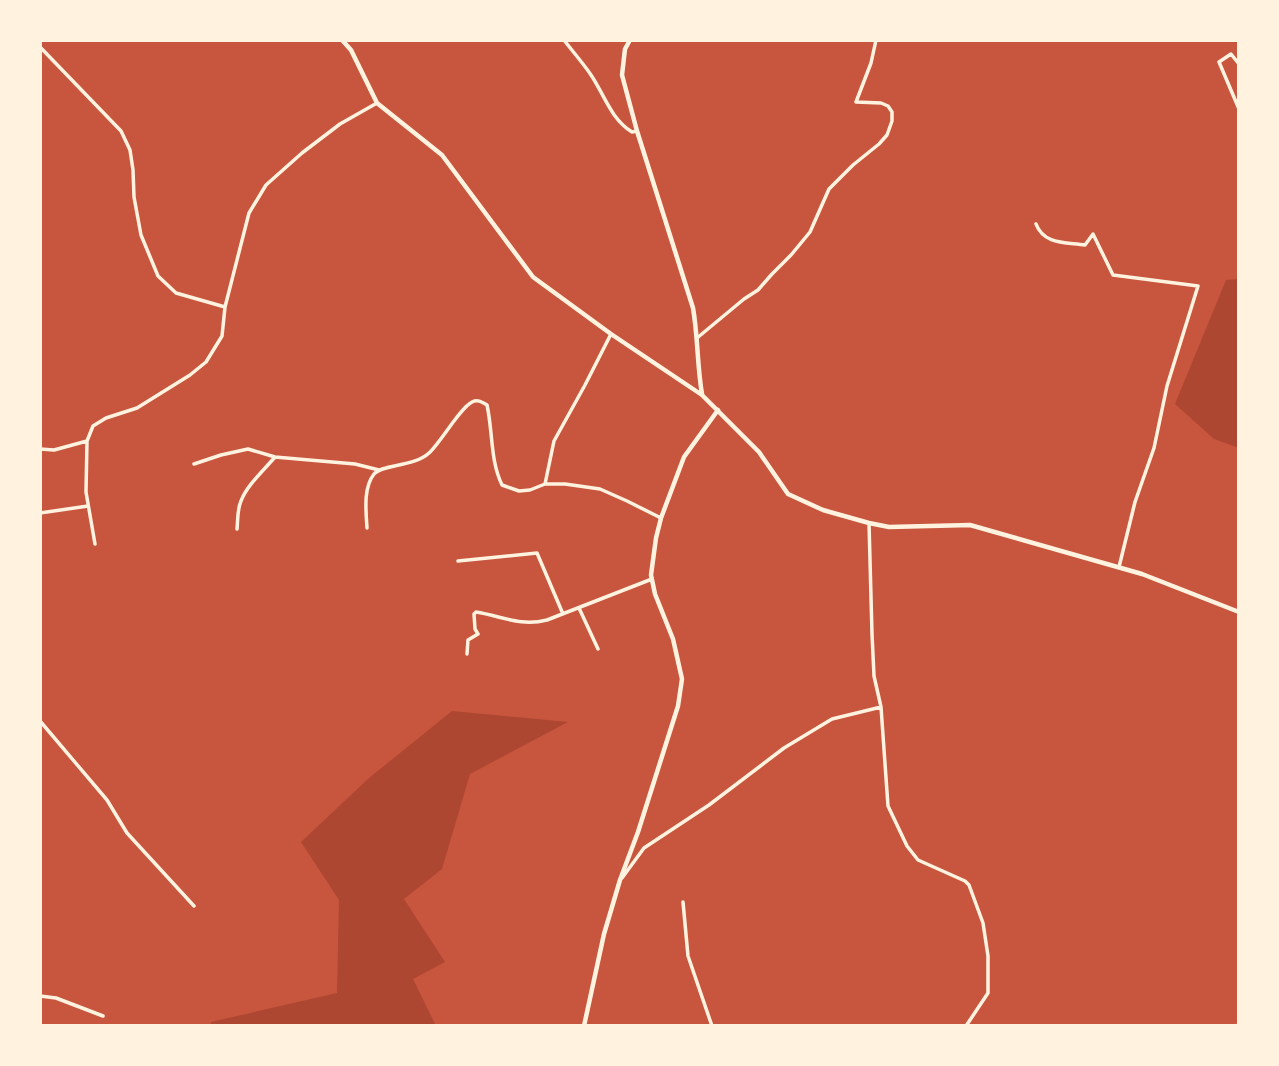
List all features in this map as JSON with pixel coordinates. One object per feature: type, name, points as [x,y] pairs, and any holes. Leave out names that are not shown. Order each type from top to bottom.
[{"type":"street","points":[[342,40],[351,50],[377,103],[442,155],[533,277],[702,395],[759,452],[788,494],[823,510],[889,527],[970,525],[1142,574],[1239,612]]},
{"type":"street","points":[[564,40],[592,77],[622,126],[632,132],[636,131]]},
{"type":"street","points":[[630,40],[625,49],[622,75],[636,131],[693,308],[702,395]]},
{"type":"street","points":[[696,339],[758,290],[791,255],[810,232],[829,189],[887,135],[892,121],[892,112],[888,106],[881,103],[856,102],[871,63],[876,40]]},
{"type":"street","points":[[40,47],[121,131],[130,150],[141,235],[158,276],[176,293],[225,307]]},
{"type":"street","points":[[1239,64],[1231,54],[1219,62],[1239,109]]},
{"type":"street","points":[[95,544],[86,492],[87,441],[93,426],[106,418],[137,408],[206,362],[222,336],[225,307],[249,214],[266,185],[340,124],[377,103]]},
{"type":"street","points":[[1036,223],[1047,239],[1086,245],[1093,234],[1113,275],[1198,286],[1167,386],[1154,448],[1135,502],[1119,567]]},
{"type":"street","points":[[545,484],[554,441],[611,334]]},
{"type":"street","points":[[367,528],[365,504],[374,474],[379,470],[419,461],[430,452],[473,401],[487,405],[493,456],[502,485],[519,491],[545,484],[600,489],[661,518]]},
{"type":"street","points":[[584,1026],[604,934],[678,706],[682,679],[673,639],[655,594],[652,579],[656,538],[684,457],[718,410]]},
{"type":"street","points":[[40,449],[54,450],[87,441]]},
{"type":"street","points":[[194,464],[248,449],[275,457],[355,464],[379,470]]},
{"type":"street","points":[[237,529],[241,500],[275,457]]},
{"type":"street","points":[[40,513],[88,506]]},
{"type":"street","points":[[869,523],[874,676],[881,707],[888,806],[906,846],[918,860],[969,885],[984,923],[988,956],[988,993],[966,1026]]},
{"type":"street","points":[[458,561],[537,553],[563,614]]},
{"type":"street","points":[[467,653],[468,639],[478,634],[475,629],[476,612],[534,624],[652,579]]},
{"type":"street","points":[[579,608],[598,649]]},
{"type":"street","points":[[620,880],[644,848],[709,806],[784,748],[832,719],[881,707]]},
{"type":"street","points":[[40,721],[107,800],[127,833],[194,906]]},
{"type":"street","points":[[683,902],[688,956],[712,1026]]},
{"type":"street","points":[[40,996],[56,998],[103,1016]]},
{"type":"shaded area","points":[[1239,279],[1239,448],[1214,439],[1175,404],[1226,280]]},
{"type":"shaded area","points":[[452,711],[568,722],[470,774],[442,869],[404,899],[445,962],[413,979],[436,1026],[211,1026],[211,1022],[337,993],[339,900],[301,842],[369,778]]}]
